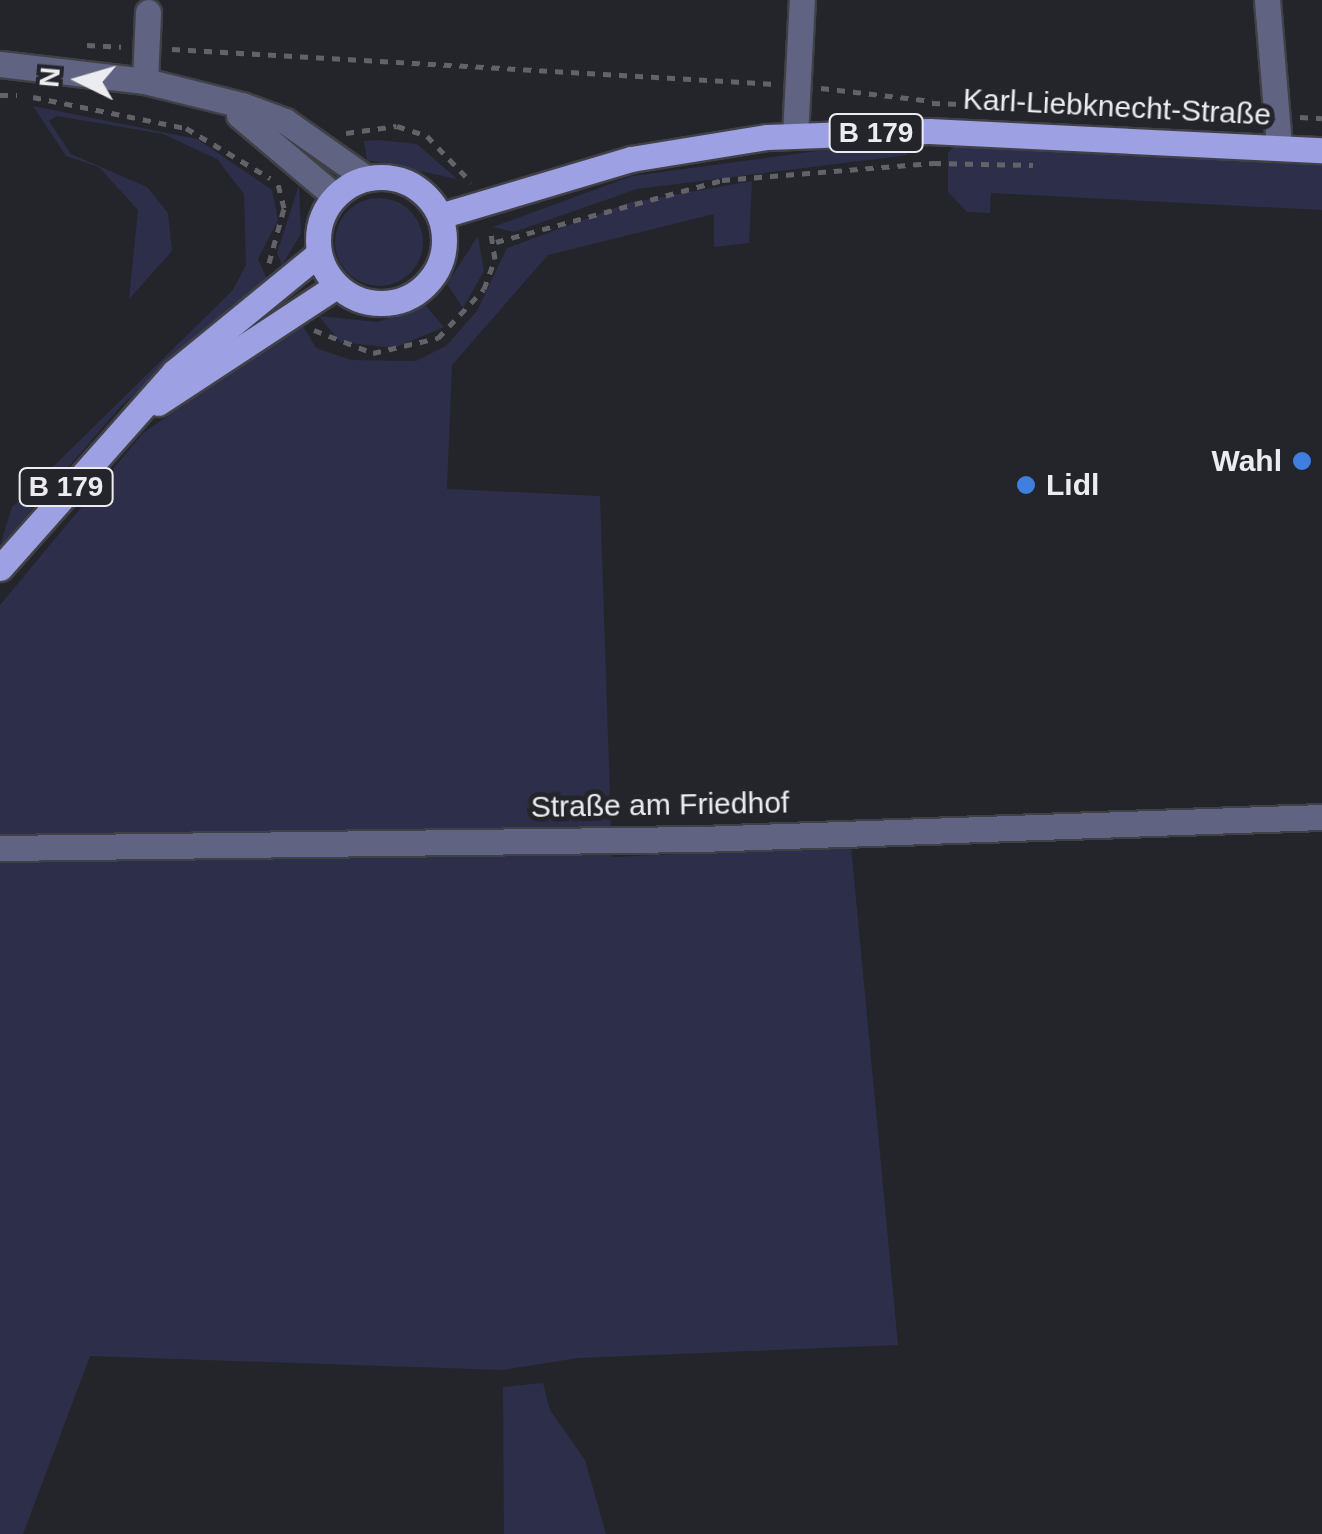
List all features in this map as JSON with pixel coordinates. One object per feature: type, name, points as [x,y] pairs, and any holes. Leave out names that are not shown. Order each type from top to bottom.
[{"type":"main road","name":"Karl-Liebknecht-Straße","points":[[440,216],[631,158],[795,136],[929,131],[1322,150]]},
{"type":"main road","points":[[366,178],[418,188],[440,216],[443,254],[424,288],[389,304],[336,286],[318,254],[334,196],[366,178]]},
{"type":"main road","name":"B 179","points":[[0,568],[174,372],[318,254]]},
{"type":"main road","name":"B 179","points":[[141,413],[336,286]]},
{"type":"street","points":[[795,136],[802,0]]},
{"type":"street","points":[[1266,0],[1282,115],[1279,147]]},
{"type":"street","points":[[146,81],[148,12]]},
{"type":"street","points":[[0,64],[146,81],[214,98],[285,121],[366,178]]},
{"type":"street","points":[[214,98],[334,196]]},
{"type":"street","name":"Straße am Friedhof","points":[[0,848],[700,839],[1322,817]]},
{"type":"path","points":[[68,44],[797,85],[932,101],[1322,118]]},
{"type":"path","points":[[0,95],[186,128],[278,183],[284,208],[266,259],[283,280]]},
{"type":"path","points":[[929,131],[932,101]]},
{"type":"path","points":[[321,144],[362,128],[427,136],[463,163],[482,202]]},
{"type":"path","points":[[300,310],[336,344],[413,349],[460,320],[484,289],[496,242],[639,197],[722,180],[932,163],[1052,166]]},
{"type":"shaded area","points":[[33,106],[197,139],[272,190],[278,220],[258,259],[267,279],[122,405],[0,546],[12,507],[233,290],[246,265],[244,194],[217,159],[163,134],[57,116],[49,121],[71,154],[147,187],[168,213],[172,251],[129,299],[138,210],[99,167],[66,156]]},
{"type":"shaded area","points":[[898,140],[908,155],[637,189],[514,232],[493,227],[632,176]]},
{"type":"shaded area","points":[[364,141],[417,144],[457,179],[367,160]]},
{"type":"shaded area","points":[[957,144],[1322,163],[1322,210],[991,193],[990,213],[967,212],[948,192],[948,153]]},
{"type":"shaded area","points":[[752,181],[749,243],[714,247],[714,214],[548,255],[452,365],[447,489],[600,496],[612,857],[851,846],[898,1345],[578,1358],[502,1370],[90,1356],[23,1534],[0,1534],[0,605],[143,433],[302,324],[316,348],[351,360],[416,361],[446,346],[477,311],[507,248],[628,203]]},
{"type":"shaded area","points":[[299,185],[301,234],[282,265],[277,253]]},
{"type":"shaded area","points":[[379,198],[410,211],[423,242],[410,273],[379,286],[348,273],[335,242],[348,211]]},
{"type":"shaded area","points":[[478,236],[484,271],[463,308],[447,284]]},
{"type":"shaded area","points":[[426,306],[444,327],[394,348],[340,342],[319,316],[377,322]]},
{"type":"shaded area","points":[[543,1383],[550,1410],[585,1460],[606,1534],[504,1534],[503,1387]]},
{"type":"place","name":"Wahl","points":[[1302,461]]},
{"type":"place","name":"Lidl","points":[[1026,485]]}]
